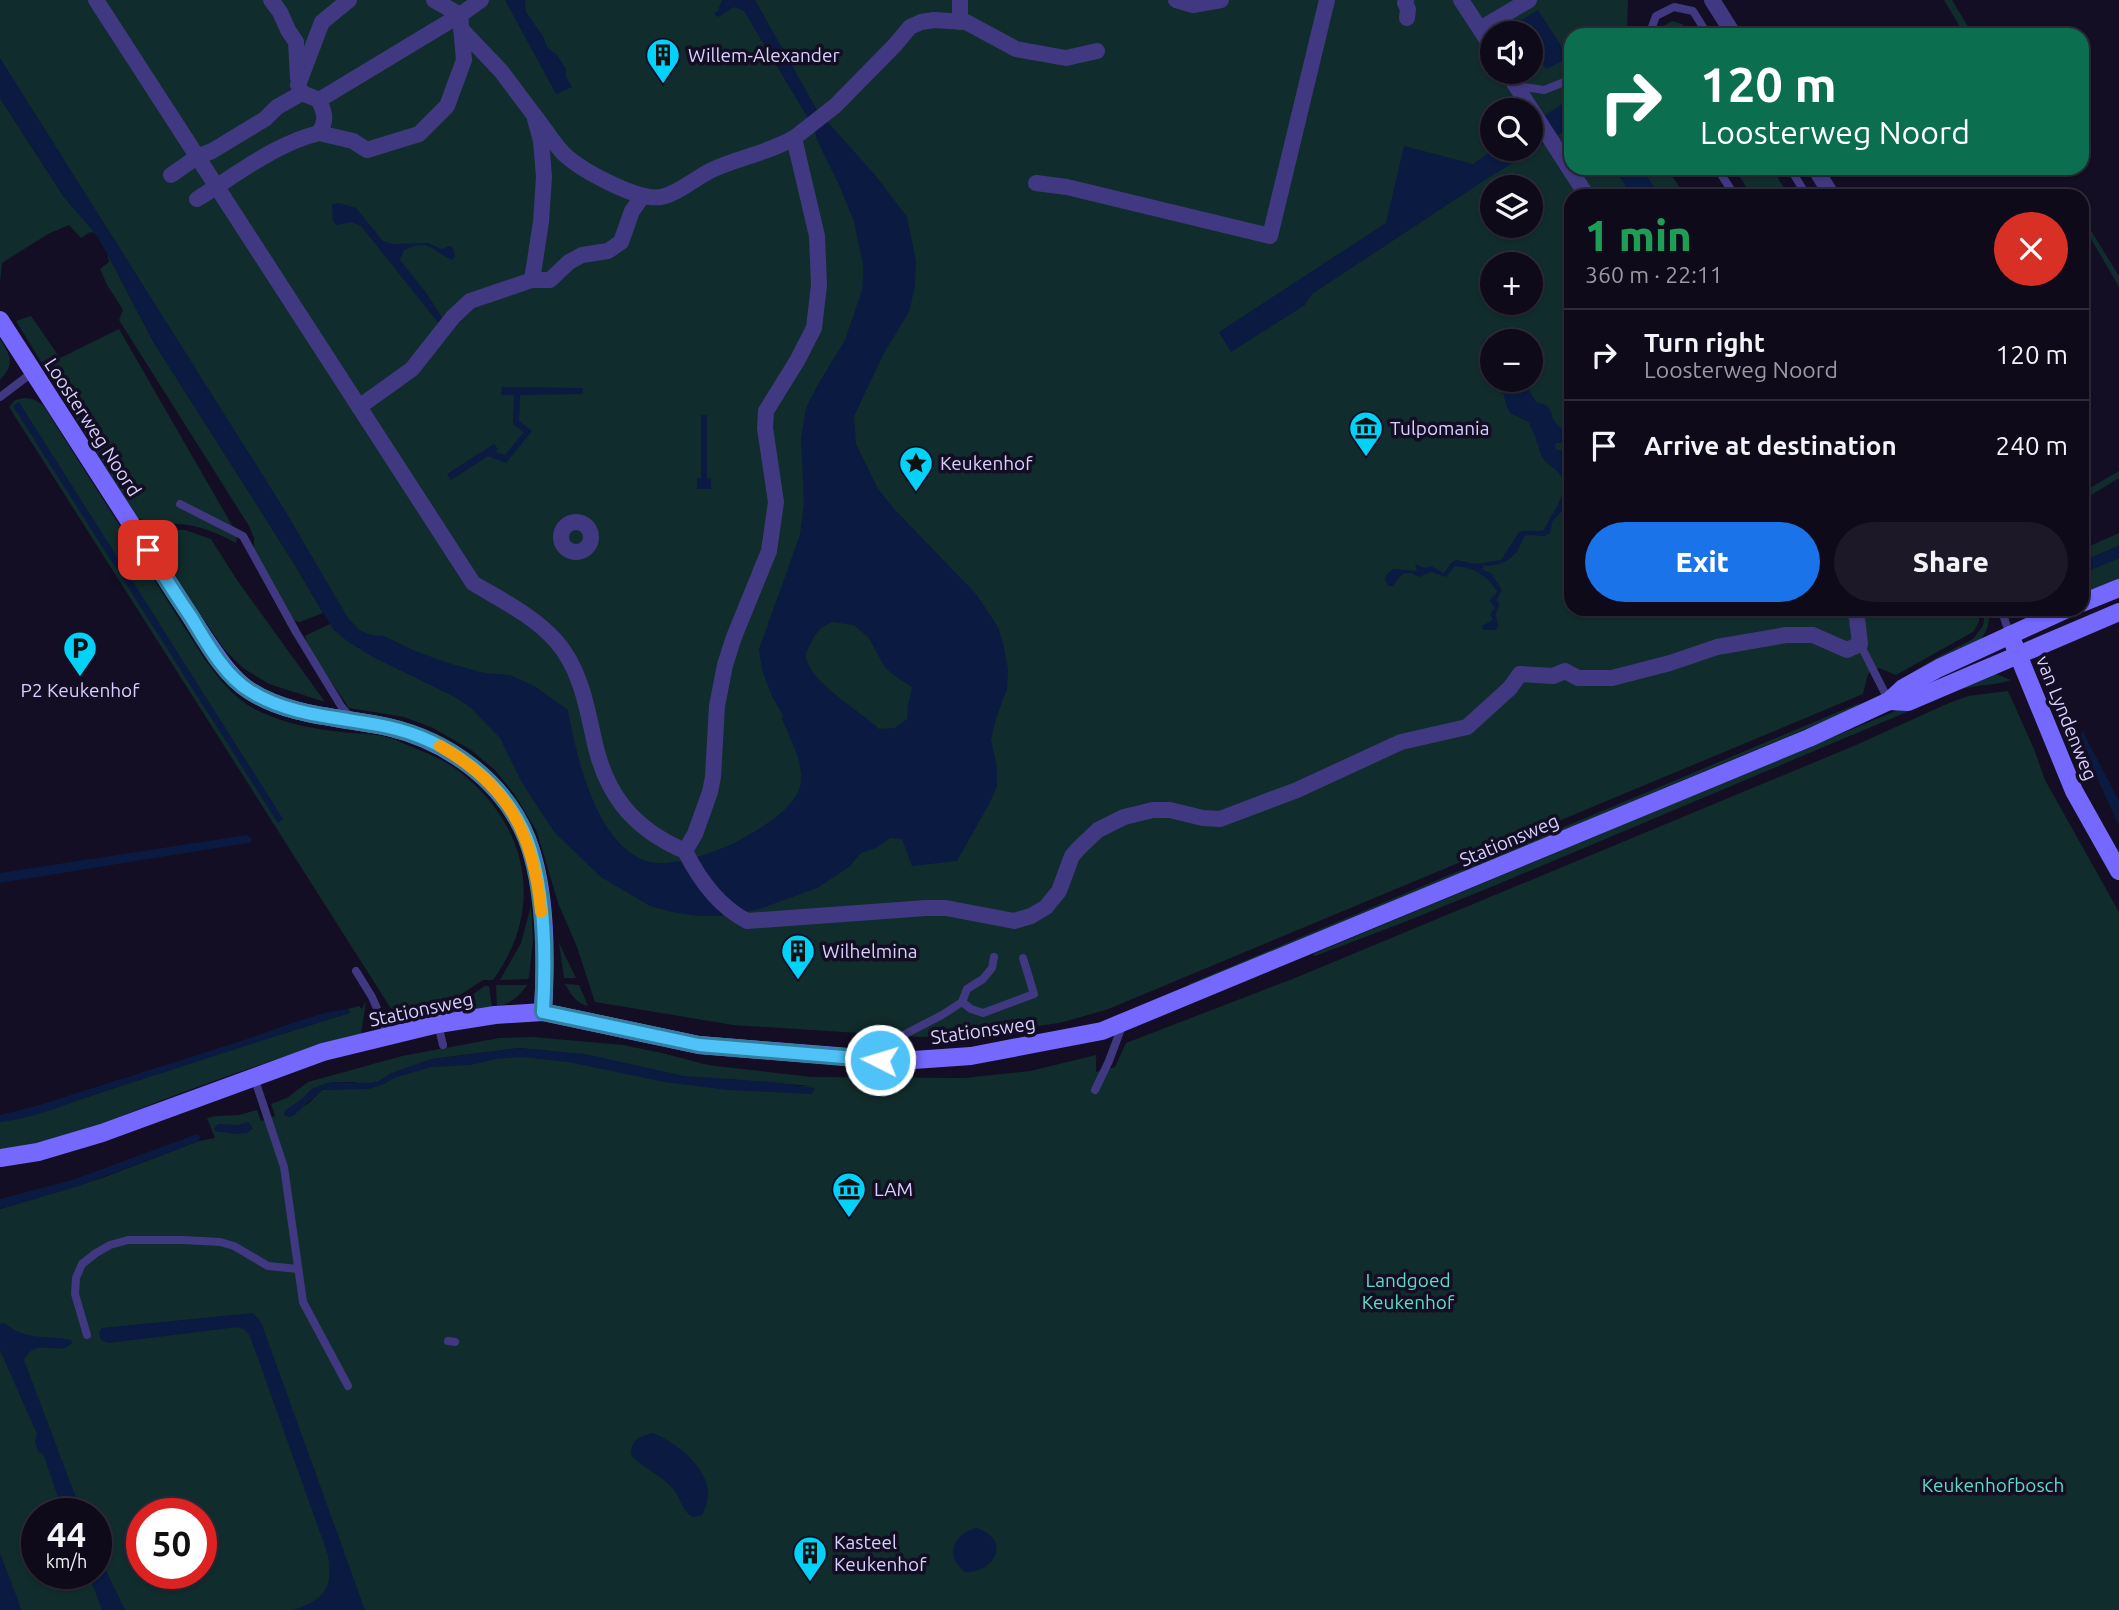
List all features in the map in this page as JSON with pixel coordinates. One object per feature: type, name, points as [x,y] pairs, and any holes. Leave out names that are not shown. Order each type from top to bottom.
[{"type":"main road","name":"Loosterweg Noord","points":[[0,320],[227,670],[248,690],[276,704],[316,715],[390,727],[433,741],[461,758],[508,804],[527,838],[538,879],[543,930],[543,1012]]},
{"type":"main road","points":[[2089,600],[2119,588]]},
{"type":"main road","name":"Stationsweg","points":[[1889,701],[1908,702],[2119,612]]},
{"type":"main road","name":"Stationsweg","points":[[0,1158],[38,1152],[102,1133],[323,1052],[438,1024],[495,1015],[543,1012],[699,1045],[899,1061],[971,1056],[1102,1031],[1809,738],[1889,701],[1903,688],[1939,668],[2052,616]]},
{"type":"main road","points":[[2010,635],[2018,654]]},
{"type":"main road","name":"van Lyndenweg","points":[[2018,654],[2074,791],[2119,871]]},
{"type":"street","points":[[96,0],[473,583],[526,615],[556,642],[569,660],[584,698],[601,769],[616,796],[652,834],[686,853],[690,864],[721,903],[747,921],[926,908],[946,908],[1014,921],[1031,916],[1046,907],[1059,891],[1065,873],[1079,848],[1098,830],[1124,817],[1153,810],[1170,810],[1220,819],[1297,790],[1401,742],[1467,727],[1510,688],[1520,674],[1553,676],[1565,671],[1577,678],[1612,678],[1717,647],[1786,635],[1813,635],[1847,650],[1860,644],[1856,616]]},
{"type":"street","points":[[271,0],[296,43],[300,89]]},
{"type":"street","points":[[171,175],[197,157],[227,143],[265,119],[300,89],[322,22],[349,0]]},
{"type":"street","points":[[319,100],[461,22],[481,0]]},
{"type":"street","points":[[960,0],[960,22]]},
{"type":"street","points":[[1176,0],[1193,5],[1221,0]]},
{"type":"street","points":[[1036,183],[1067,187],[1270,236],[1327,0]]},
{"type":"street","points":[[1406,0],[1407,18]]},
{"type":"street","points":[[1461,0],[1480,29]]},
{"type":"street","points":[[1493,21],[1528,0]]},
{"type":"street","points":[[1712,0],[1730,28]]},
{"type":"street","points":[[440,2],[461,22],[501,71],[564,154],[642,197],[661,197],[676,191],[712,170],[756,156],[796,135],[835,106],[910,27],[921,22],[966,22],[1016,49],[1066,58],[1097,51]]},
{"type":"street","points":[[197,200],[258,160],[319,133],[353,141],[367,150],[419,134],[447,106],[464,60],[461,22]]},
{"type":"street","points":[[1515,84],[1564,158]]},
{"type":"street","points":[[300,89],[319,100],[326,116],[325,124],[319,133]]},
{"type":"street","points":[[532,280],[541,222],[544,177],[541,141],[534,115]]},
{"type":"street","points":[[686,853],[702,818],[712,784],[717,706],[725,665],[769,551],[776,502],[765,428],[766,411],[814,328],[819,285],[817,236],[796,135]]},
{"type":"street","points":[[359,407],[412,369],[453,317],[470,301],[532,280],[551,280],[569,262],[582,255],[608,251],[621,242],[632,211],[642,197]]},
{"type":"lane","points":[[1652,28],[1656,16],[1674,6],[1693,11],[1704,28]]},
{"type":"lane","points":[[1528,84],[1544,90],[1564,82]]},
{"type":"lane","points":[[0,397],[33,372]]},
{"type":"lane","points":[[180,504],[243,537],[296,632],[341,706],[353,720]]},
{"type":"lane","points":[[2003,616],[2010,635]]},
{"type":"lane","points":[[1860,644],[1889,701]]},
{"type":"lane","points":[[880,1060],[886,1044],[962,1002],[967,989],[983,979],[992,968],[994,957]]},
{"type":"lane","points":[[962,1002],[983,1013],[1034,994],[1023,958]]},
{"type":"lane","points":[[356,971],[372,997],[389,1036]]},
{"type":"lane","points":[[438,1024],[443,1045]]},
{"type":"lane","points":[[1095,1090],[1123,1024]]},
{"type":"lane","points":[[254,1076],[284,1167],[303,1302],[348,1386]]},
{"type":"lane","points":[[87,1335],[75,1294],[75,1278],[82,1264],[110,1245],[128,1240],[220,1242],[234,1246],[268,1266],[298,1269]]},
{"type":"green space","name":"Keukenhof","points":[[0,0],[1628,0],[1627,28],[1564,28],[1564,175],[1672,175],[1680,189],[1564,189],[1564,616],[1979,616],[1979,622],[1973,632],[1896,675],[1879,668],[1868,674],[1863,694],[1106,1010],[1059,1023],[976,1035],[920,1037],[733,1025],[595,1002],[577,947],[558,903],[537,832],[515,795],[495,770],[471,750],[433,728],[404,717],[349,708],[308,648],[305,636],[330,624],[345,638],[0,79]]},
{"type":"green space","points":[[1944,0],[1952,0],[1969,28],[1961,28]]},
{"type":"green space","points":[[1672,21],[1685,28],[1662,28]]},
{"type":"green space","points":[[0,98],[64,197],[95,233],[90,232],[81,238],[69,225],[48,234],[2,263],[0,283]]},
{"type":"green space","points":[[1738,175],[1776,175],[1785,189],[1748,189]]},
{"type":"green space","points":[[2089,227],[2119,276],[2119,287],[2089,235]]},
{"type":"green space","points":[[107,253],[153,341],[323,613],[300,622],[291,620],[254,560],[254,538],[249,526],[119,320],[123,310],[100,269],[109,262]]},
{"type":"green space","points":[[31,316],[60,358],[119,329],[237,534],[236,543],[195,526],[137,518],[16,321]]},
{"type":"green space","points":[[0,339],[10,360],[8,369],[0,380]]},
{"type":"green space","points":[[33,399],[43,405],[202,655],[236,696],[263,713],[301,726],[391,738],[442,760],[480,790],[499,814],[513,840],[521,867],[524,895],[520,923],[510,952],[493,980],[483,980],[440,1008],[395,1015],[9,407],[15,400]]},
{"type":"green space","points":[[2119,471],[2119,478],[2089,496],[2089,488]]},
{"type":"green space","points":[[178,530],[211,539],[237,580],[325,702],[269,684],[243,668],[224,649],[152,540],[154,535]]},
{"type":"green space","points":[[2119,533],[2119,546],[2089,558],[2089,546]]},
{"type":"green space","points":[[2119,558],[2119,581],[2089,594],[2089,570]]},
{"type":"green space","points":[[1984,616],[1989,616],[1985,633],[1974,645],[1902,681],[1901,679],[1936,658],[1973,639],[1983,626]]},
{"type":"green space","points":[[1996,674],[2011,680],[1959,690],[1496,885],[1315,956],[1313,954],[1982,675]]},
{"type":"green space","name":"Landgoed Keukenhof","points":[[2008,691],[2045,780],[2119,912],[2119,1610],[0,1610],[0,1209],[102,1178],[199,1141],[215,1138],[207,1118],[257,1110],[261,1121],[275,1116],[271,1104],[287,1098],[308,1082],[402,1056],[499,1038],[533,1037],[623,1045],[708,1065],[812,1077],[964,1078],[1030,1071],[1096,1055],[1096,1072],[1115,1067],[1126,1043],[1295,978],[1856,745],[1968,696]],"holes":[[[519,1048],[560,1052],[417,1064],[432,1059]],[[724,1079],[812,1086],[751,1086]],[[332,1082],[356,1082],[340,1089],[322,1090],[308,1104],[285,1111],[312,1089]]]},
{"type":"green space","points":[[1862,702],[1851,710],[1190,986],[1189,984]]},
{"type":"green space","points":[[531,906],[533,940],[529,977],[500,980],[521,943]]},
{"type":"green space","points":[[559,943],[576,978],[564,978]]},
{"type":"green space","points":[[565,984],[579,985],[588,1006],[577,1001]]},
{"type":"green space","points":[[496,985],[527,985],[514,999],[497,1006]]},
{"type":"green space","points":[[485,986],[489,986],[492,1007],[442,1015]]},
{"type":"green space","points":[[366,1001],[361,1034],[196,1087],[67,1135],[0,1150],[0,1122],[57,1107],[349,1013],[348,1009],[359,1006],[362,1009]]},
{"type":"water","points":[[505,0],[525,0],[526,12],[547,47],[557,55],[566,69],[566,77],[572,87],[556,94]]},
{"type":"water","points":[[722,0],[755,0],[817,110],[875,175],[907,217],[916,261],[915,286],[909,312],[884,353],[854,416],[856,444],[878,489],[976,594],[998,627],[1008,669],[1007,689],[991,740],[997,767],[997,786],[957,861],[912,866],[902,839],[890,838],[876,848],[861,853],[849,867],[817,888],[759,909],[722,916],[698,916],[650,906],[601,877],[555,833],[522,783],[500,738],[471,708],[455,697],[373,657],[333,629],[153,341],[95,233],[64,197],[0,98],[0,58],[284,509],[348,618],[359,630],[384,636],[448,663],[484,673],[510,675],[534,686],[568,710],[583,773],[601,818],[614,837],[629,851],[646,861],[667,863],[706,854],[738,841],[781,813],[799,790],[799,763],[782,719],[783,715],[762,670],[759,649],[800,535],[804,504],[801,439],[806,408],[845,340],[862,290],[863,278],[854,222],[815,130],[744,11],[734,7],[718,17],[714,14]],"holes":[[[833,622],[854,625],[869,638],[884,666],[912,687],[907,719],[895,728],[879,729],[835,695],[814,674],[808,663],[806,652],[815,635],[826,625]]]},
{"type":"water","points":[[1538,10],[1564,50],[1564,60],[1546,69],[1543,64],[1543,21],[1520,21]]},
{"type":"water","points":[[1564,103],[1564,131],[1543,144],[1543,117]]},
{"type":"water","points":[[1404,146],[1473,164],[1480,159],[1516,161],[1493,175],[1480,175],[1480,183],[1312,294],[1305,305],[1231,352],[1219,332],[1386,223]]},
{"type":"water","points":[[1618,175],[1646,175],[1655,189],[1628,189]]},
{"type":"water","points":[[338,203],[356,208],[383,241],[393,244],[428,243],[442,249],[450,246],[453,248],[455,257],[452,260],[431,247],[420,245],[404,250],[400,260],[444,321],[440,325],[361,226],[352,222],[336,225],[333,221],[332,205]]},
{"type":"water","points":[[502,387],[583,388],[583,394],[520,395],[519,421],[532,431],[506,463],[488,456],[451,480],[447,474],[494,444],[498,449],[495,452],[505,455],[524,432],[513,424],[514,395],[501,395]]},
{"type":"water","points":[[1502,392],[1530,392],[1536,402],[1549,408],[1553,419],[1564,430],[1564,443],[1556,443],[1555,446],[1557,450],[1564,451],[1564,484],[1558,472],[1542,456],[1529,422],[1510,413]]},
{"type":"water","points":[[19,402],[283,819],[278,823],[13,406]]},
{"type":"water","points":[[701,415],[707,415],[707,478],[711,479],[711,489],[697,489],[697,478],[701,478]]},
{"type":"water","points":[[1564,489],[1564,504],[1552,522],[1550,533],[1545,536],[1526,535],[1518,550],[1506,561],[1483,566],[1483,570],[1491,573],[1502,590],[1497,599],[1499,605],[1496,630],[1483,630],[1482,626],[1493,620],[1490,614],[1495,608],[1490,601],[1497,591],[1488,580],[1468,568],[1455,566],[1446,577],[1431,572],[1419,577],[1407,573],[1393,586],[1389,586],[1385,581],[1386,575],[1393,569],[1417,571],[1415,564],[1424,568],[1431,566],[1443,573],[1456,560],[1475,564],[1501,560],[1519,532],[1544,530]]},
{"type":"water","points":[[2119,546],[2119,558],[2089,570],[2089,558]]},
{"type":"water","points":[[2083,732],[2119,801],[2119,826],[2083,747]]},
{"type":"water","points":[[247,835],[251,842],[0,883],[0,873]]},
{"type":"water","points":[[348,1009],[349,1013],[55,1109],[0,1122],[0,1115],[36,1106],[328,1012]]},
{"type":"water","points":[[519,1048],[585,1054],[684,1076],[815,1088],[812,1094],[728,1090],[665,1082],[568,1062],[522,1057],[470,1065],[431,1067],[368,1089],[322,1090],[294,1115],[284,1115],[285,1111],[312,1089],[332,1082],[369,1083],[432,1059]]},
{"type":"water","points":[[248,1122],[253,1128],[247,1133],[235,1134],[214,1129],[218,1124],[238,1125]]},
{"type":"water","points":[[197,1134],[200,1136],[199,1141],[79,1186],[0,1209],[0,1199],[75,1179]]},
{"type":"water","points":[[253,1313],[261,1322],[365,1610],[294,1610],[320,1597],[328,1585],[328,1555],[250,1336],[245,1330],[238,1327],[109,1343],[101,1340],[99,1333],[102,1328]]},
{"type":"water","points":[[5,1323],[28,1335],[71,1340],[72,1343],[66,1347],[35,1349],[24,1360],[76,1498],[58,1498],[43,1454],[38,1451],[35,1442],[37,1434],[0,1350],[0,1324]]},
{"type":"water","points":[[652,1433],[676,1446],[697,1465],[708,1489],[702,1515],[693,1517],[689,1514],[669,1485],[631,1455],[632,1446],[637,1440]]},
{"type":"water","points":[[976,1528],[994,1540],[995,1554],[984,1567],[965,1572],[955,1560],[954,1547],[962,1535]]},
{"type":"water","points":[[0,1553],[19,1603],[21,1610],[0,1610]]},
{"type":"water","points":[[112,1583],[125,1610],[102,1610],[94,1589],[112,1589]]},
{"type":"slow traffic","points":[[440,746],[461,758],[508,804],[527,838],[538,879],[541,912]]},
{"type":"place","name":"Willem-Alexander","points":[[663,85]]},
{"type":"place","name":"Tulpomania","points":[[1366,458]]},
{"type":"place","name":"Keukenhof","points":[[916,493]]},
{"type":"place","name":"P2 Keukenhof","points":[[80,678]]},
{"type":"place","name":"Wilhelmina","points":[[798,981]]},
{"type":"place","name":"LAM","points":[[849,1219]]},
{"type":"place","name":"Kasteel Keukenhof","points":[[810,1583]]},
{"type":"route","points":[[148,550],[227,670],[248,690],[276,704],[316,715],[390,727],[433,741],[461,758],[508,804],[527,838],[538,879],[543,930],[543,1012],[699,1045],[880,1060]]},
{"type":"park label","name":"Keukenhofbosch","points":[[1993,1485]]}]
